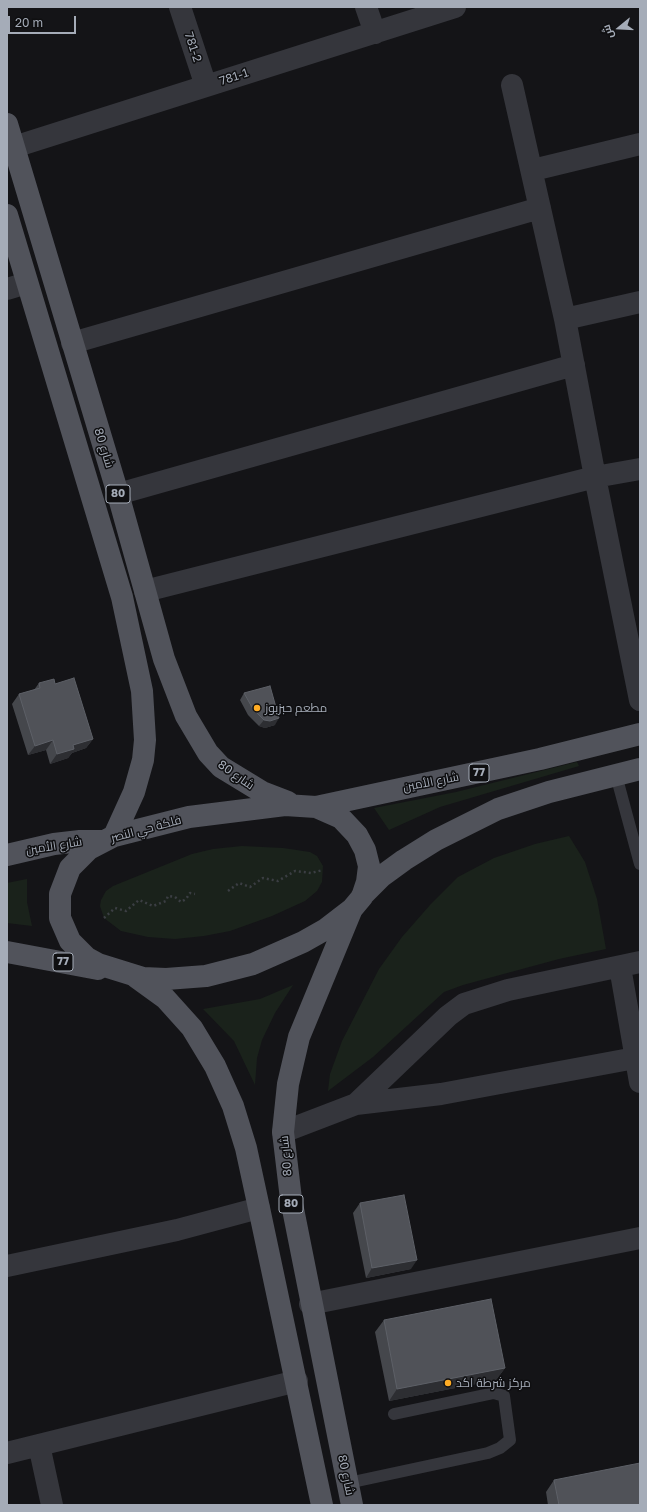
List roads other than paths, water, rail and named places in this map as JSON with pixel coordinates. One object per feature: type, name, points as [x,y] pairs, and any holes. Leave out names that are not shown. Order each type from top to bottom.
[{"type":"main road","name":"شارع 80","points":[[7,124],[118,494],[145,591],[175,688],[186,716],[208,753],[221,767],[235,777],[262,792],[283,800],[310,806]]},
{"type":"main road","name":"80","points":[[7,215],[17,286],[122,597],[142,691],[145,740],[143,760],[134,792],[108,838]]},
{"type":"main road","name":"شارع الأمين","points":[[310,806],[540,759],[640,734]]},
{"type":"main road","points":[[357,903],[382,876],[404,860],[436,840],[498,810],[543,794],[640,769]]},
{"type":"main road","name":"فلكة حي النصر","points":[[310,806],[341,818],[357,835],[362,845],[368,866],[367,882],[357,903],[331,926],[303,942],[253,964],[206,976],[158,979],[126,974],[98,964],[78,950],[70,941],[60,918],[60,894],[70,868],[88,849],[108,838],[196,816],[258,807],[310,806]]},
{"type":"main road","name":"شارع الأمين","points":[[7,856],[54,844],[108,838]]},
{"type":"main road","name":"شارع 80","points":[[352,1505],[310,1304],[290,1199],[285,1164],[283,1132],[288,1084],[299,1038],[357,903]]},
{"type":"main road","name":"77","points":[[7,952],[126,974]]},
{"type":"main road","name":"80","points":[[126,974],[165,998],[192,1028],[215,1066],[233,1106],[246,1148],[297,1381],[322,1505]]},
{"type":"street","name":"781-2","points":[[180,7],[206,86]]},
{"type":"street","points":[[366,7],[374,32]]},
{"type":"street","name":"781-1","points":[[14,147],[455,7]]},
{"type":"street","points":[[512,84],[533,170],[540,208],[566,319],[595,477],[640,700]]},
{"type":"street","points":[[533,170],[640,144]]},
{"type":"street","points":[[72,343],[540,208]]},
{"type":"street","points":[[566,319],[640,302]]},
{"type":"street","points":[[118,494],[574,365]]},
{"type":"street","points":[[145,591],[595,477],[640,469]]},
{"type":"street","points":[[356,1104],[448,1016],[464,1004],[508,990],[630,965],[635,1058],[640,1082]]},
{"type":"street","points":[[283,1132],[356,1104],[441,1094],[635,1058]]},
{"type":"street","points":[[7,1266],[177,1230],[259,1208]]},
{"type":"street","points":[[310,1304],[640,1238]]},
{"type":"street","points":[[7,1453],[297,1381]]},
{"type":"street","points":[[39,1445],[52,1505]]},
{"type":"lane","points":[[616,775],[640,864]]},
{"type":"lane","points":[[348,1483],[488,1453],[500,1448],[510,1440],[504,1396],[494,1393],[394,1414]]},
{"type":"place","name":"مطعم حبزبوز","points":[[257,708]]},
{"type":"place","name":"مركز شرطة اكد","points":[[448,1383]]}]
